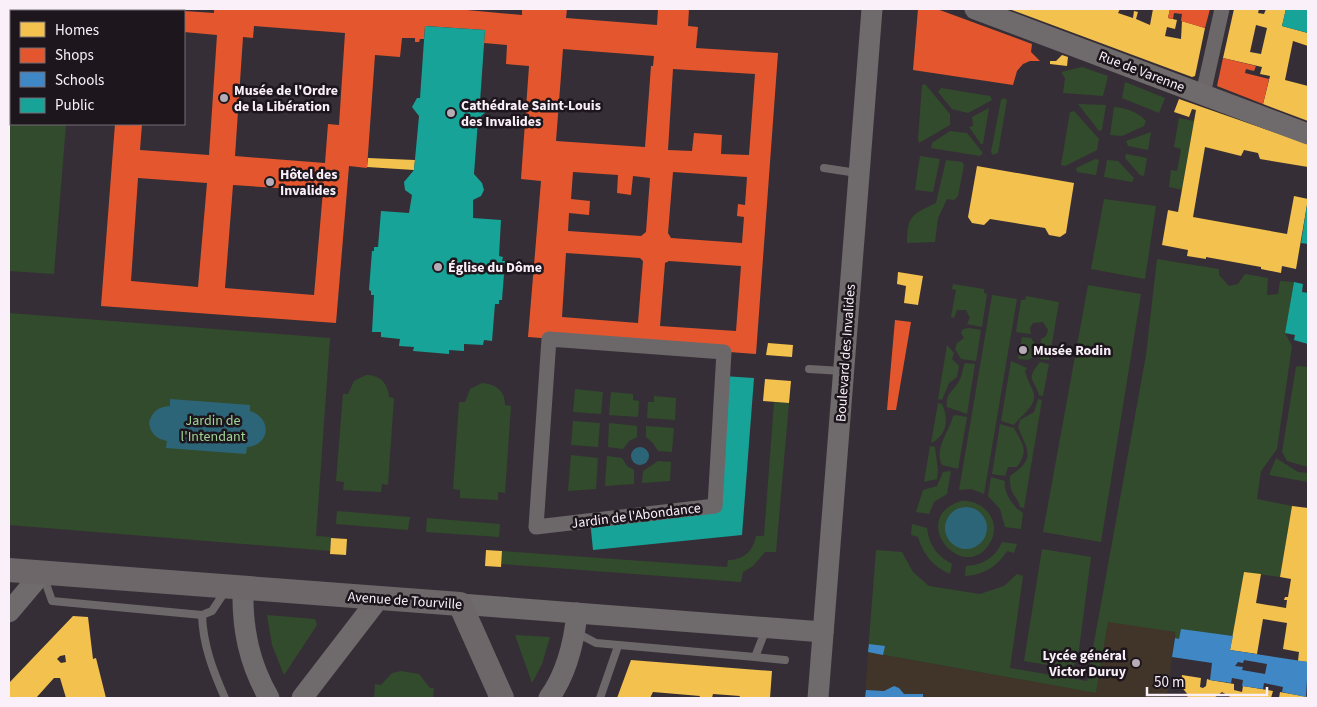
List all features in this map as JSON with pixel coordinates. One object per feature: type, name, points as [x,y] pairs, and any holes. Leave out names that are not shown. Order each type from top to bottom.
[{"type":"main road","name":"Boulevard des Invalides","points":[[818,698],[872,9]]},
{"type":"main road","name":"Rue de Varenne","points":[[975,9],[1308,134]]},
{"type":"main road","name":"Avenue de Tourville","points":[[9,570],[460,604],[576,623],[767,628],[823,632]]},
{"type":"main road","points":[[9,612],[42,573]]},
{"type":"main road","points":[[236,588],[245,639],[251,660],[269,698]]},
{"type":"main road","points":[[302,698],[379,598]]},
{"type":"main road","points":[[460,604],[502,698]]},
{"type":"main road","points":[[549,698],[563,674],[576,623]]},
{"type":"street","points":[[1202,94],[1222,9]]},
{"type":"street","name":"Jardin de l'Abondance","points":[[549,339],[724,352],[715,506],[536,527],[549,339]]},
{"type":"lane","points":[[824,168],[859,173]]},
{"type":"lane","points":[[809,369],[844,372]]},
{"type":"lane","points":[[42,573],[52,601],[202,614],[212,611],[236,588]]},
{"type":"lane","points":[[202,614],[203,634],[212,669],[225,698]]},
{"type":"lane","name":"Avenue de Tourville","points":[[576,623],[596,643],[785,660]]},
{"type":"lane","points":[[755,657],[767,628]]},
{"type":"lane","points":[[600,698],[618,646]]},
{"type":"shaded area","name":"Lycée général Victor Duruy","points":[[1108,621],[1175,632],[1167,698],[865,698],[868,652],[1096,693]]},
{"type":"green space","points":[[1082,67],[1108,76],[1103,96],[1063,93],[1065,78],[1061,72]]},
{"type":"green space","points":[[1125,82],[1165,98],[1159,113],[1122,98]]},
{"type":"green space","points":[[925,84],[950,114],[950,125],[919,143],[922,85]]},
{"type":"green space","points":[[941,88],[990,96],[992,100],[968,113],[952,109],[938,92]]},
{"type":"green space","points":[[1004,98],[1007,100],[998,153],[993,155],[991,152],[1001,100]]},
{"type":"green space","points":[[1078,104],[1106,105],[1102,130],[1099,131]]},
{"type":"green space","points":[[1114,107],[1136,113],[1146,121],[1144,126],[1122,136],[1110,135]]},
{"type":"green space","points":[[10,108],[10,125],[66,125],[54,274],[9,271]]},
{"type":"green space","points":[[989,108],[983,144],[981,144],[969,127],[973,126],[972,117]]},
{"type":"green space","points":[[1074,111],[1099,139],[1097,150],[1065,166],[1061,165],[1070,112]]},
{"type":"green space","points":[[1179,118],[1194,121],[1182,190],[1169,187],[1171,170],[1177,171],[1181,149],[1174,147]]},
{"type":"green space","points":[[950,131],[967,133],[983,153],[980,156],[931,148],[932,143]]},
{"type":"green space","points":[[1151,132],[1148,150],[1128,146],[1126,141]]},
{"type":"green space","points":[[1126,154],[1147,158],[1144,176],[1140,175],[1125,158]]},
{"type":"green space","points":[[920,156],[940,159],[933,192],[915,190]]},
{"type":"green space","points":[[1095,159],[1099,160],[1096,175],[1077,172],[1076,168]]},
{"type":"green space","points":[[946,160],[962,162],[964,165],[958,196],[954,200],[947,199],[938,218],[935,242],[907,243],[910,221],[917,213],[936,203]]},
{"type":"green space","points":[[1107,160],[1118,161],[1134,178],[1132,182],[1104,177]]},
{"type":"green space","points":[[1104,199],[1156,206],[1145,279],[1091,269]]},
{"type":"green space","points":[[1157,259],[1219,269],[1219,275],[1229,286],[1238,284],[1245,274],[1268,278],[1267,295],[1278,294],[1280,281],[1294,282],[1285,333],[1292,346],[1277,449],[1261,471],[1257,499],[1292,506],[1280,577],[1244,572],[1233,636],[1181,630],[1179,639],[1175,638],[1175,632],[1108,622],[1096,693],[868,652],[876,550],[902,552],[913,572],[929,586],[980,594],[1004,586],[1017,574],[1023,576],[1010,668],[1087,681],[1146,355]]},
{"type":"green space","points":[[953,284],[984,289],[984,293],[987,294],[982,327],[967,324],[970,318],[966,310],[957,310],[954,318],[951,317],[956,290],[952,289]]},
{"type":"green space","points":[[1088,285],[1141,294],[1101,542],[1043,532]]},
{"type":"green space","points":[[992,295],[1017,299],[984,494],[971,489],[959,490]]},
{"type":"green space","points":[[1026,296],[1059,302],[1049,360],[1040,359],[1041,339],[1046,336],[1048,330],[1043,322],[1033,323],[1030,328],[1031,334],[1016,332],[1021,300],[1025,300]]},
{"type":"green space","name":"Jardin de l'Intendant","points":[[9,313],[330,338],[316,536],[331,537],[330,551],[9,525]]},
{"type":"green space","points":[[963,329],[981,330],[976,361],[961,359],[955,349],[957,343],[964,338],[961,333]]},
{"type":"green space","points":[[1022,337],[1031,338],[1035,344],[1034,357],[1028,360],[1018,359]]},
{"type":"green space","points":[[947,345],[954,353],[952,359],[959,366],[957,377],[949,383],[942,400],[938,399]]},
{"type":"green space","points":[[1011,361],[1027,368],[1025,371],[1034,396],[1034,401],[1028,410],[1014,425],[1001,421]]},
{"type":"green space","points":[[1040,362],[1049,364],[1043,396],[1039,395],[1032,379],[1033,372]]},
{"type":"green space","points":[[965,363],[975,364],[967,414],[947,407],[947,398],[958,383]]},
{"type":"green space","points":[[1296,367],[1308,367],[1308,467],[1287,461],[1282,452]]},
{"type":"green space","points":[[366,375],[379,378],[385,384],[389,397],[394,398],[388,485],[382,484],[381,492],[343,490],[344,482],[336,481],[343,394],[348,394],[354,381]]},
{"type":"green space","points":[[482,383],[499,389],[505,400],[505,405],[511,406],[505,493],[498,492],[498,500],[460,498],[460,490],[453,489],[459,402],[465,402],[470,389]]},
{"type":"green space","points":[[575,389],[603,392],[601,414],[573,412]]},
{"type":"green space","points":[[611,392],[633,394],[633,400],[639,401],[638,417],[609,415]]},
{"type":"green space","points":[[654,396],[676,398],[675,420],[647,418],[648,402],[654,402]]},
{"type":"green space","points":[[1038,399],[1042,400],[1024,508],[1020,507],[1012,490],[1010,476],[1027,459],[1027,449],[1018,427],[1020,420],[1034,412]]},
{"type":"green space","points":[[774,402],[789,403],[776,552],[765,552],[753,566],[743,572],[741,582],[501,564],[502,551],[727,567],[728,560],[734,560],[747,554],[753,546],[756,536],[764,536]]},
{"type":"green space","points":[[938,403],[942,404],[946,421],[940,436],[931,443]]},
{"type":"green space","points":[[953,416],[967,417],[958,469],[942,465],[940,458],[943,440]]},
{"type":"green space","points":[[573,421],[600,423],[598,447],[571,445]]},
{"type":"green space","points":[[609,423],[637,426],[637,437],[629,441],[623,449],[608,447]]},
{"type":"green space","points":[[1000,424],[1014,428],[1024,451],[1017,467],[1008,467],[1005,476],[992,474]]},
{"type":"green space","points":[[646,426],[674,428],[672,452],[658,451],[646,437]]},
{"type":"green space","points":[[930,446],[935,447],[937,479],[924,482]]},
{"type":"green space","points":[[571,455],[598,458],[596,489],[568,491]]},
{"type":"green space","points":[[607,456],[622,458],[627,466],[634,470],[634,484],[605,486]]},
{"type":"green space","points":[[1276,458],[1298,472],[1308,473],[1308,482],[1269,475]]},
{"type":"green space","points":[[658,461],[671,462],[670,481],[642,483],[643,471]]},
{"type":"green space","points":[[951,471],[947,494],[934,502],[929,514],[916,512],[923,490],[937,486],[943,472]]},
{"type":"green space","points":[[991,477],[1005,481],[1009,499],[1023,513],[1021,529],[1005,527],[1000,509],[988,496]]},
{"type":"green space","points":[[961,501],[969,501],[983,507],[988,512],[994,526],[994,533],[991,541],[980,554],[968,557],[956,554],[946,545],[939,534],[939,521],[945,510]],"holes":[[[964,507],[979,512],[985,519],[986,535],[946,532],[948,518]]]},
{"type":"green space","points":[[337,511],[410,517],[408,530],[336,524]]},
{"type":"green space","points":[[427,518],[500,524],[499,537],[426,532]]},
{"type":"green space","points":[[912,524],[927,528],[935,549],[952,564],[950,574],[934,564],[923,549],[918,537],[911,535]]},
{"type":"green space","points":[[1002,542],[1017,544],[1014,553],[1007,551],[999,562],[984,572],[965,576],[966,566],[978,564],[988,559],[996,552]]},
{"type":"green space","points":[[1042,549],[1091,557],[1078,657],[1072,669],[1024,661]]},
{"type":"green space","points":[[267,615],[315,619],[317,625],[284,675],[272,645]]},
{"type":"green space","points":[[515,635],[550,637],[542,664],[532,683]]},
{"type":"green space","points":[[401,671],[419,674],[430,688],[434,688],[433,698],[374,698],[375,684],[381,685],[392,673]]},
{"type":"water","points":[[170,399],[250,405],[250,411],[257,414],[265,425],[264,437],[261,442],[247,447],[246,454],[166,448],[167,441],[154,435],[149,422],[157,410],[170,406]]},
{"type":"water","points":[[640,447],[646,450],[649,456],[646,462],[640,465],[634,462],[631,456],[634,450]]},
{"type":"water","points":[[966,507],[981,513],[987,528],[981,543],[966,549],[951,543],[945,528],[951,513]]},
{"type":"building: Homes","points":[[16,9],[33,9],[33,10]]},
{"type":"building: Homes","points":[[1009,9],[1120,9],[1118,13],[1133,18],[1134,11],[1138,12],[1136,19],[1150,25],[1153,9],[1170,9],[1168,18],[1177,20],[1175,29],[1167,27],[1165,36],[1181,39],[1182,21],[1205,28],[1195,76],[1192,77]]},
{"type":"building: Homes","points":[[1234,9],[1259,9],[1258,13],[1264,14],[1266,9],[1286,9],[1282,26],[1308,33],[1308,46],[1293,41],[1285,80],[1308,86],[1308,121],[1263,104],[1270,76],[1260,74],[1262,67],[1223,58]],"holes":[[[1256,25],[1267,28],[1261,54],[1250,52]]]},
{"type":"building: Homes","points":[[1062,55],[1068,57],[1067,66],[1050,64],[1050,61],[1056,61]]},
{"type":"building: Homes","points":[[1179,99],[1308,144],[1308,167],[1260,159],[1258,153],[1244,150],[1241,156],[1205,147],[1193,217],[1287,234],[1294,196],[1308,199],[1296,269],[1282,266],[1281,273],[1261,269],[1261,267],[1206,257],[1206,259],[1187,256],[1188,250],[1162,245],[1168,210],[1178,212],[1196,110],[1192,109],[1189,117],[1174,112]]},
{"type":"building: Homes","points":[[368,158],[415,160],[414,170],[367,167]]},
{"type":"building: Homes","points":[[977,166],[1074,183],[1066,233],[1060,237],[1049,235],[1045,228],[990,219],[984,225],[972,223],[968,217]]},
{"type":"building: Homes","points":[[898,272],[923,276],[918,305],[904,303],[906,286],[897,284]]},
{"type":"building: Homes","points":[[768,343],[793,345],[792,357],[766,355]]},
{"type":"building: Homes","points":[[765,379],[791,381],[789,403],[763,401]]},
{"type":"building: Homes","points":[[1292,506],[1308,508],[1308,662],[1298,661],[1299,652],[1283,649],[1287,623],[1263,619],[1257,654],[1230,650],[1244,572],[1261,574],[1256,603],[1286,608],[1287,600],[1284,600],[1285,597],[1288,597],[1291,579],[1280,577]]},
{"type":"building: Homes","points":[[331,538],[347,539],[346,555],[330,554]]},
{"type":"building: Homes","points":[[486,550],[502,551],[501,567],[485,566]]},
{"type":"building: Homes","points":[[73,616],[88,617],[93,659],[96,658],[106,698],[66,698],[60,678],[54,678],[36,698],[9,698],[9,683]],"holes":[[[65,655],[66,662],[61,663],[57,659]]]},
{"type":"building: Homes","points":[[631,660],[772,671],[770,698],[739,698],[740,696],[713,694],[712,698],[699,698],[700,696],[653,692],[650,698],[617,698]]},
{"type":"building: Homes","points":[[1182,675],[1201,678],[1200,687],[1203,688],[1206,686],[1207,679],[1234,684],[1234,690],[1242,692],[1243,686],[1273,691],[1271,698],[1232,698],[1222,692],[1214,698],[1187,698],[1188,695],[1181,686]]},
{"type":"building: Homes","points":[[1280,692],[1308,697],[1308,698],[1279,698]]},
{"type":"building: Shops","name":"Hôtel des Invalides","points":[[214,9],[456,9],[522,15],[522,9],[567,9],[566,18],[657,25],[658,9],[689,9],[688,26],[698,27],[696,48],[778,53],[756,354],[528,337],[541,181],[521,179],[529,66],[506,64],[507,45],[484,43],[485,30],[425,26],[424,39],[420,39],[419,42],[415,42],[415,38],[402,38],[400,57],[375,55],[367,168],[349,166],[336,323],[101,306],[115,125],[142,125],[140,150],[209,155],[217,35],[185,32],[185,11],[214,13]],"holes":[[[254,26],[345,33],[339,125],[328,124],[325,163],[235,156],[243,37],[253,38]],[[563,49],[654,56],[653,66],[651,66],[645,147],[556,141]],[[673,69],[755,74],[749,155],[721,154],[722,135],[694,133],[692,151],[668,150]],[[573,172],[618,175],[617,193],[631,195],[633,176],[650,178],[646,232],[641,236],[568,231],[569,213],[589,215],[590,201],[571,199]],[[673,172],[747,177],[745,205],[738,204],[737,216],[744,217],[742,243],[671,238],[668,233]],[[138,178],[207,183],[198,287],[131,281]],[[233,185],[323,191],[314,295],[225,288]],[[566,253],[640,258],[643,261],[638,323],[562,317]],[[669,261],[741,266],[736,331],[660,326],[665,263]]]},
{"type":"building: Shops","points":[[918,9],[937,9],[1032,44],[1031,52],[1040,61],[1030,61],[1023,64],[1017,71],[1013,85],[913,70]]},
{"type":"building: Shops","points":[[1170,9],[1210,9],[1205,28],[1181,21],[1182,14],[1174,13],[1173,19],[1168,18]]},
{"type":"building: Shops","points":[[1223,58],[1256,66],[1254,71],[1246,69],[1245,73],[1269,79],[1263,104],[1217,86]]},
{"type":"building: Shops","points":[[895,320],[911,322],[896,410],[887,410]]},
{"type":"building: Schools","points":[[1181,629],[1233,636],[1230,650],[1308,662],[1306,697],[1282,692],[1283,687],[1264,683],[1263,689],[1242,686],[1243,680],[1232,678],[1231,683],[1210,680],[1212,663],[1172,657],[1175,638],[1179,639]],"holes":[[[1244,660],[1267,664],[1265,674],[1242,670],[1243,667],[1235,666],[1238,662],[1243,663]]]},
{"type":"building: Schools","points":[[869,644],[885,646],[883,655],[868,652]]},
{"type":"building: Schools","points":[[894,686],[899,688],[904,694],[923,694],[923,698],[865,698],[866,690],[884,691]]},
{"type":"building: Public","points":[[1286,9],[1308,9],[1308,33],[1282,26]]},
{"type":"building: Public","name":"Église du Dôme","points":[[425,26],[485,30],[480,102],[486,112],[481,116],[481,120],[478,120],[474,174],[482,183],[484,190],[481,196],[473,200],[473,218],[501,220],[499,256],[503,257],[502,261],[505,261],[502,300],[499,300],[499,304],[495,304],[492,341],[484,340],[483,345],[464,344],[464,351],[449,350],[449,354],[413,351],[414,347],[399,346],[400,339],[381,337],[381,332],[372,332],[374,295],[371,295],[369,290],[372,251],[374,251],[374,247],[378,247],[381,211],[409,213],[412,195],[405,190],[404,182],[414,170],[419,116],[412,107],[417,98],[420,98]]},
{"type":"building: Public","points":[[1308,205],[1308,244],[1301,243]]},
{"type":"building: Public","points":[[1294,282],[1303,284],[1302,292],[1308,293],[1308,344],[1294,340],[1295,335],[1285,333]]},
{"type":"building: Public","points":[[723,376],[754,378],[742,535],[593,550],[590,520],[715,506]]},
{"type":"place","name":"Musée de l'Ordre de la Libération","points":[[224,98]]},
{"type":"place","name":"Cathédrale Saint-Louis des Invalides","points":[[451,113]]},
{"type":"place","name":"Hôtel des Invalides","points":[[270,182]]},
{"type":"place","name":"Église du Dôme","points":[[438,267]]},
{"type":"place","name":"Musée Rodin","points":[[1023,350]]},
{"type":"place","name":"Lycée général Victor Duruy","points":[[1136,663]]}]
